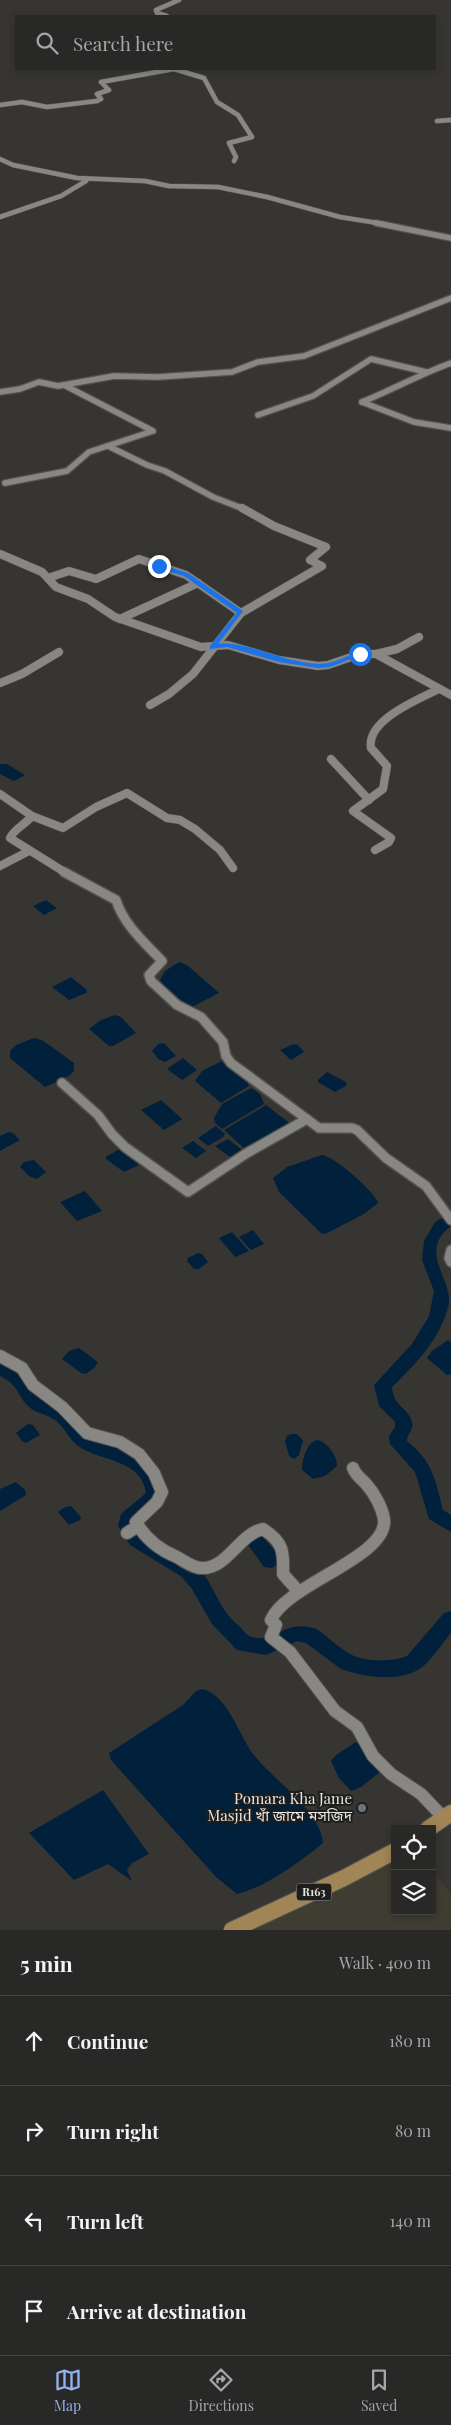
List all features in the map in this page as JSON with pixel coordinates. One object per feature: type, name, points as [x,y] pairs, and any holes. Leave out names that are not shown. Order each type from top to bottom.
[{"type":"main road","points":[[434,1825],[447,1816]]},
{"type":"main road","name":"R163","points":[[232,1930],[352,1874],[391,1853]]},
{"type":"street","points":[[164,15],[157,13],[156,10],[173,5],[178,0]]},
{"type":"street","points":[[0,105],[22,102],[47,107],[100,100],[97,94],[109,90],[101,82],[104,80],[168,70]]},
{"type":"street","points":[[177,70],[204,78],[217,102],[238,115],[249,130],[252,137],[229,143],[236,159],[234,162]]},
{"type":"street","points":[[437,121],[451,120]]},
{"type":"street","points":[[0,159],[13,165],[88,179],[145,182],[192,188],[218,187],[267,197],[340,217],[410,228],[451,238]]},
{"type":"street","points":[[0,218],[66,194],[77,183],[88,179]]},
{"type":"street","points":[[0,392],[20,389],[39,382],[55,386],[114,376],[158,377],[225,373],[243,369],[258,362],[295,358],[451,298]]},
{"type":"street","points":[[441,303],[449,306]]},
{"type":"street","points":[[258,415],[313,396],[370,359],[426,372]]},
{"type":"street","points":[[451,363],[426,372],[392,390],[362,402],[414,422],[451,428]]},
{"type":"street","points":[[5,483],[67,471],[86,454],[153,430],[64,385]]},
{"type":"street","points":[[108,446],[140,462],[165,471],[207,494],[236,505],[274,526],[326,547],[310,560],[322,566],[241,613],[212,647],[193,674],[169,694],[150,705]]},
{"type":"street","points":[[0,554],[36,568],[56,587],[88,599],[120,619],[201,647],[228,645],[279,660],[318,666],[328,665],[360,654],[376,654],[397,649],[420,637]]},
{"type":"street","points":[[48,578],[69,571],[96,579],[139,559],[186,575],[241,613]]},
{"type":"street","points":[[120,619],[198,583]]},
{"type":"street","points":[[0,683],[22,674],[59,652]]},
{"type":"street","points":[[376,654],[451,695]]},
{"type":"street","points":[[374,850],[392,839],[354,812],[385,786],[387,766],[372,750],[370,744],[373,732],[379,725],[401,709],[439,689]]},
{"type":"street","points":[[331,759],[346,770],[358,790],[369,800]]},
{"type":"street","points":[[0,794],[32,816],[63,828],[91,810],[127,793],[167,818],[179,820],[195,829],[220,850],[233,868]]},
{"type":"street","points":[[32,816],[26,824],[10,835],[13,841],[116,900],[120,912],[131,928],[162,961],[149,975],[151,981],[177,1005],[201,1017],[223,1042],[226,1056],[235,1067],[322,1129],[354,1128],[400,1170],[426,1186],[449,1218]]},
{"type":"street","points":[[0,866],[29,851]]},
{"type":"street","points":[[62,1083],[102,1119],[105,1128],[114,1138],[144,1163],[160,1171],[188,1192],[247,1153],[307,1119]]},
{"type":"street","points":[[451,1250],[449,1254],[451,1262]]},
{"type":"street","points":[[0,1356],[17,1363],[28,1374],[31,1384],[67,1411],[78,1427],[94,1437],[120,1442],[134,1449],[145,1461],[160,1486],[161,1493],[157,1502],[138,1517],[133,1529],[160,1548],[199,1568],[210,1568],[248,1536],[263,1529],[281,1545],[286,1558],[283,1574],[298,1592]]},
{"type":"street","points":[[352,1468],[356,1478],[367,1484],[381,1510],[384,1524],[378,1539],[366,1550],[298,1592],[275,1610],[271,1620],[276,1625],[271,1637],[285,1648],[335,1711],[357,1727],[373,1756],[391,1774],[421,1794],[447,1816]]},
{"type":"shaded area","points":[[391,1851],[391,1915],[436,1915],[436,1876],[451,1893],[451,1930],[231,1930]]},
{"type":"water","points":[[0,764],[7,764],[25,775],[14,781],[0,774]]},
{"type":"water","points":[[46,900],[57,908],[44,915],[33,906]]},
{"type":"water","points":[[179,962],[187,965],[219,993],[192,1007],[168,992],[160,980],[165,971]]},
{"type":"water","points":[[71,977],[87,990],[86,993],[69,1000],[52,987]]},
{"type":"water","points":[[115,1015],[121,1017],[136,1033],[113,1046],[109,1046],[89,1029],[101,1020]]},
{"type":"water","points":[[34,1038],[42,1040],[74,1063],[74,1071],[69,1076],[45,1087],[10,1058],[10,1051],[16,1045]]},
{"type":"water","points":[[164,1043],[176,1056],[165,1062],[158,1059],[152,1051],[158,1044]]},
{"type":"water","points":[[294,1044],[298,1045],[304,1052],[291,1060],[280,1050]]},
{"type":"water","points":[[183,1058],[197,1070],[182,1080],[167,1069]]},
{"type":"water","points":[[222,1061],[247,1081],[249,1086],[221,1103],[195,1081],[202,1071]]},
{"type":"water","points":[[327,1072],[346,1082],[347,1085],[335,1092],[318,1082]]},
{"type":"water","points":[[251,1088],[260,1094],[264,1104],[222,1129],[215,1123],[214,1118],[222,1104]]},
{"type":"water","points":[[161,1100],[182,1119],[164,1130],[141,1110]]},
{"type":"water","points":[[266,1105],[292,1125],[251,1148],[245,1149],[224,1130]]},
{"type":"water","points":[[216,1126],[225,1134],[223,1137],[208,1146],[198,1138]]},
{"type":"water","points":[[8,1132],[13,1133],[20,1140],[0,1151],[0,1136]]},
{"type":"water","points":[[228,1139],[242,1150],[230,1157],[215,1146]]},
{"type":"water","points":[[193,1141],[206,1151],[196,1158],[182,1148]]},
{"type":"water","points":[[121,1148],[139,1165],[124,1172],[106,1159],[106,1157]]},
{"type":"water","points":[[322,1155],[335,1161],[353,1175],[370,1191],[378,1203],[364,1214],[322,1234],[279,1192],[273,1178],[287,1167]]},
{"type":"water","points":[[34,1160],[46,1172],[37,1179],[29,1176],[20,1167],[24,1162]]},
{"type":"water","points":[[85,1191],[102,1211],[77,1221],[60,1202]]},
{"type":"water","points":[[253,1230],[264,1244],[251,1250],[239,1237]]},
{"type":"water","points":[[232,1232],[249,1251],[235,1257],[219,1238]]},
{"type":"water","points":[[198,1253],[202,1254],[208,1262],[199,1269],[194,1269],[187,1261],[188,1258]]},
{"type":"water","points":[[448,1340],[451,1342],[451,1374],[447,1375],[427,1358],[432,1351]]},
{"type":"water","points":[[79,1348],[98,1362],[86,1374],[81,1373],[62,1359],[69,1351]]},
{"type":"water","points":[[28,1424],[33,1425],[40,1435],[26,1443],[16,1433]]},
{"type":"water","points":[[297,1434],[303,1440],[299,1455],[294,1459],[289,1456],[285,1441],[287,1436]]},
{"type":"water","points":[[317,1440],[324,1443],[331,1450],[337,1466],[325,1476],[313,1479],[302,1470],[302,1466],[307,1448]]},
{"type":"water","points":[[16,1482],[25,1490],[26,1495],[0,1511],[0,1489]]},
{"type":"water","points":[[71,1506],[81,1517],[80,1520],[69,1525],[58,1512],[65,1507]]},
{"type":"water","points":[[260,1534],[281,1557],[279,1564],[272,1568],[264,1567],[246,1542]]},
{"type":"water","points":[[202,1689],[211,1692],[219,1699],[232,1716],[253,1754],[305,1807],[320,1831],[323,1843],[271,1880],[237,1894],[216,1877],[111,1760],[109,1753],[183,1705],[196,1691]]},
{"type":"water","points":[[356,1742],[363,1747],[380,1772],[361,1787],[351,1791],[339,1778],[331,1761],[336,1755]]},
{"type":"water","points":[[103,1790],[149,1854],[132,1863],[127,1870],[132,1881],[108,1864],[74,1880],[29,1833]]},
{"type":"waterway","points":[[451,1219],[440,1226],[434,1235],[430,1247],[431,1266],[441,1285],[442,1291],[441,1304],[437,1316],[432,1328],[418,1349],[383,1385],[385,1401],[403,1420],[404,1428],[398,1436],[399,1444],[417,1461],[426,1475],[435,1514],[451,1525]]},
{"type":"waterway","points":[[0,1369],[18,1378],[34,1402],[62,1415],[83,1441],[97,1448],[129,1458],[145,1473],[153,1485],[155,1494],[152,1499],[127,1519],[127,1526],[136,1540],[189,1571],[199,1583],[219,1618],[244,1644],[266,1647],[296,1633],[310,1635],[348,1663],[371,1668],[402,1667],[414,1662],[451,1619]]},
{"type":"place","name":"Pomara Kha Jame Masjid খাঁ জামে মসজিদ","points":[[362,1808]]},
{"type":"route","points":[[159,566],[186,575],[241,613],[231,628],[212,647],[228,645],[279,660],[318,666],[328,665],[360,654]]}]
